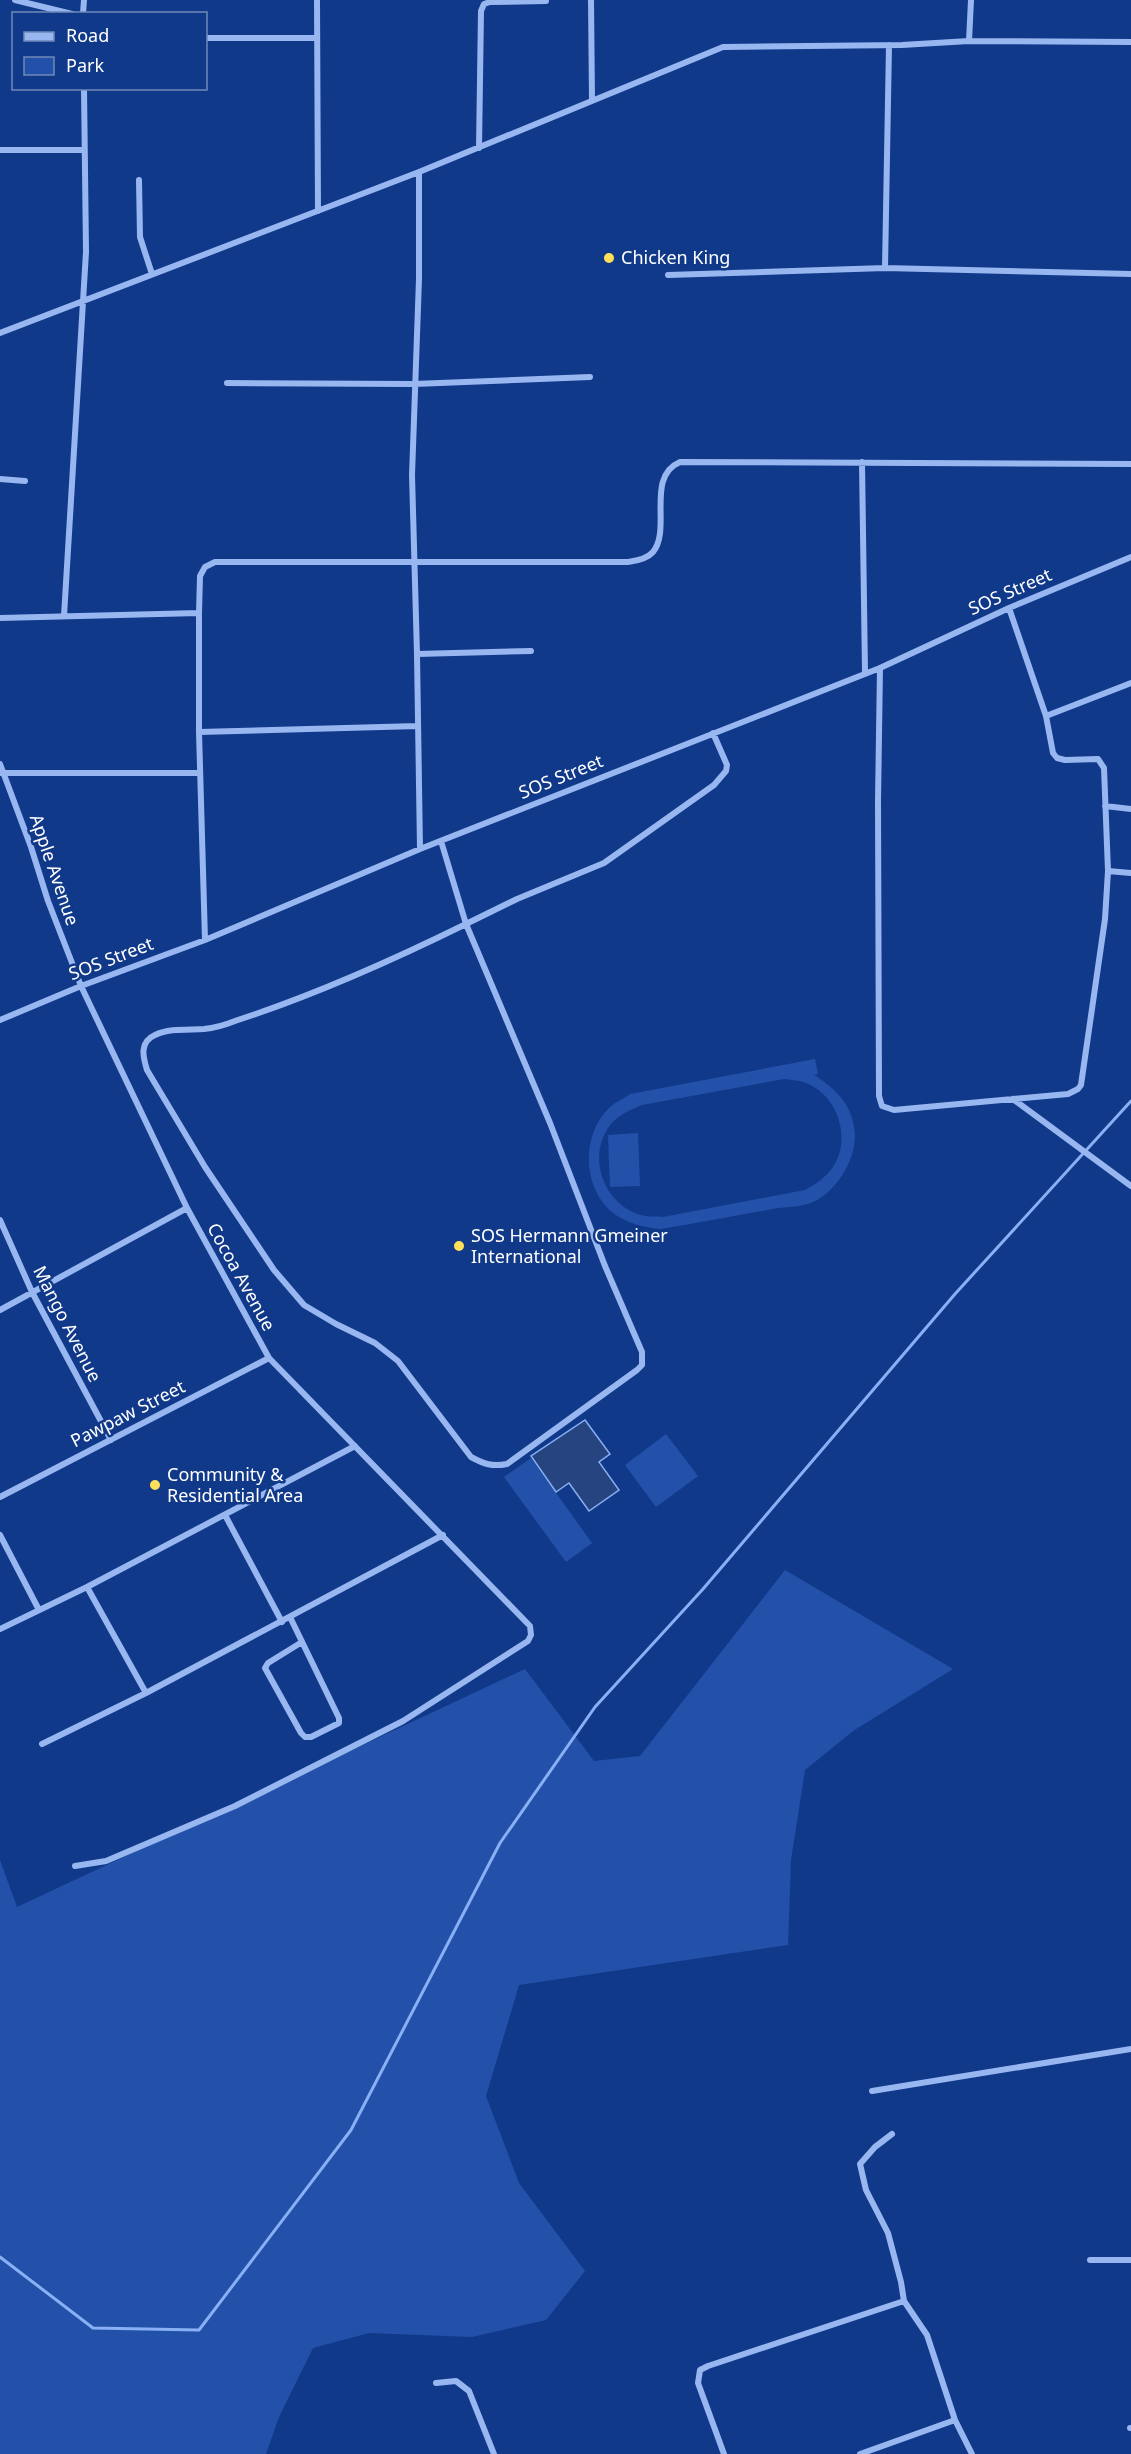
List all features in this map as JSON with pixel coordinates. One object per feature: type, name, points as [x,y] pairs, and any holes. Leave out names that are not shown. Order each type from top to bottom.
[{"type":"street","points":[[15,0],[64,12]]},
{"type":"street","points":[[317,0],[318,211]]},
{"type":"street","points":[[591,0],[592,100]]},
{"type":"street","points":[[969,41],[971,0]]},
{"type":"street","points":[[479,148],[481,11],[484,4],[546,1]]},
{"type":"street","points":[[207,38],[317,38]]},
{"type":"street","points":[[0,333],[419,172],[723,47],[889,45],[969,41],[1131,42]]},
{"type":"street","points":[[885,268],[889,45]]},
{"type":"street","points":[[64,616],[86,252],[84,90]]},
{"type":"street","points":[[0,150],[84,150]]},
{"type":"street","points":[[419,172],[419,279],[412,475],[420,849]]},
{"type":"street","points":[[139,180],[140,237],[152,274]]},
{"type":"street","points":[[668,275],[885,268],[1131,274]]},
{"type":"street","points":[[227,383],[414,384],[590,377]]},
{"type":"street","points":[[205,940],[199,732],[199,613],[200,576],[206,567],[215,562],[628,562],[640,560],[654,552],[658,540],[663,475],[673,465],[680,462],[1131,464]]},
{"type":"street","points":[[862,462],[866,673]]},
{"type":"street","points":[[0,479],[25,481]]},
{"type":"street","name":"SOS Street","points":[[0,1020],[81,986],[205,940],[420,849],[880,668],[1009,608],[1131,556]]},
{"type":"street","points":[[880,668],[879,1096],[882,1106],[894,1110],[1068,1094],[1078,1089],[1081,1084],[1105,919],[1108,871],[1104,768],[1098,759],[1057,758],[1053,753],[1046,716],[1009,608]]},
{"type":"street","points":[[0,618],[199,613]]},
{"type":"street","points":[[417,654],[531,651]]},
{"type":"street","points":[[1046,716],[1131,683]]},
{"type":"street","points":[[199,732],[418,726]]},
{"type":"street","points":[[441,841],[466,924],[550,1123],[643,1359],[642,1365],[637,1370],[507,1464],[498,1466],[486,1465],[471,1457],[398,1360],[375,1343],[304,1305],[274,1270],[205,1167],[147,1070],[142,1056],[144,1045],[153,1035],[218,1027],[242,1019],[384,964],[466,924],[517,899],[604,863],[714,785],[726,771],[727,765],[713,733]]},
{"type":"street","name":"Apple Avenue","points":[[0,764],[1,772],[32,848],[48,901],[81,986]]},
{"type":"street","points":[[1,772],[200,773]]},
{"type":"street","points":[[1105,806],[1131,809]]},
{"type":"street","points":[[1108,871],[1131,873]]},
{"type":"street","name":"Cocoa Avenue","points":[[75,1866],[106,1861],[235,1806],[403,1721],[528,1641],[531,1635],[530,1626],[269,1358],[187,1208],[81,986]]},
{"type":"street","points":[[1013,1099],[1131,1186]]},
{"type":"street","points":[[0,1310],[187,1208]]},
{"type":"street","name":"Mango Avenue","points":[[0,1220],[32,1292],[111,1440]]},
{"type":"street","name":"Pawpaw Street","points":[[0,1497],[269,1358]]},
{"type":"street","points":[[0,1629],[87,1587],[355,1446]]},
{"type":"street","points":[[225,1515],[282,1622]]},
{"type":"street","points":[[0,1535],[39,1610]]},
{"type":"street","points":[[42,1744],[146,1693],[443,1535]]},
{"type":"street","points":[[87,1587],[146,1693]]},
{"type":"street","points":[[290,1617],[339,1718],[339,1723],[311,1737],[305,1737],[301,1733],[265,1668],[268,1663],[302,1642]]},
{"type":"street","points":[[872,2091],[1131,2049]]},
{"type":"street","points":[[892,2134],[860,2163],[866,2190],[888,2233],[904,2301],[927,2335],[955,2420],[972,2454]]},
{"type":"street","points":[[1090,2260],[1131,2260]]},
{"type":"street","points":[[724,2454],[698,2383],[700,2370],[904,2301]]},
{"type":"street","points":[[436,2383],[456,2381],[469,2391],[494,2454]]},
{"type":"street","points":[[860,2454],[955,2420]]},
{"type":"green space","points":[[815,1059],[818,1074],[814,1075],[837,1093],[852,1116],[855,1136],[852,1155],[843,1175],[829,1191],[808,1204],[660,1229],[637,1225],[616,1215],[605,1205],[596,1192],[589,1162],[590,1147],[600,1119],[610,1107],[630,1094]],"holes":[[[784,1079],[801,1081],[815,1087],[832,1105],[838,1117],[841,1130],[839,1155],[824,1178],[805,1190],[663,1217],[645,1216],[631,1211],[609,1192],[603,1179],[600,1151],[603,1137],[611,1124],[622,1115],[642,1105]]]},
{"type":"green space","points":[[638,1133],[640,1186],[610,1187],[608,1135]]},
{"type":"green space","points":[[666,1434],[698,1476],[656,1507],[625,1465]]},
{"type":"green space","points":[[531,1458],[592,1543],[566,1562],[504,1477]]},
{"type":"green space","points":[[785,1570],[953,1669],[853,1731],[805,1770],[791,1860],[788,1945],[519,1985],[486,2096],[519,2183],[585,2271],[546,2320],[472,2337],[369,2333],[313,2348],[279,2417],[266,2454],[0,2454],[0,1860],[17,1907],[525,1669],[594,1761],[640,1756]]},
{"type":"shaded area","points":[[585,1420],[610,1454],[599,1462],[619,1490],[589,1511],[569,1483],[556,1492],[531,1456]]},
{"type":"waterway","points":[[0,2257],[93,2328],[199,2330],[351,2130],[500,1843],[595,1707],[703,1589],[955,1294],[1131,1101]]},
{"type":"place","name":"Chicken King","points":[[609,258]]},
{"type":"place","name":"SOS Hermann Gmeiner International","points":[[459,1246]]},
{"type":"place","name":"Community & Residential Area","points":[[155,1485]]}]
